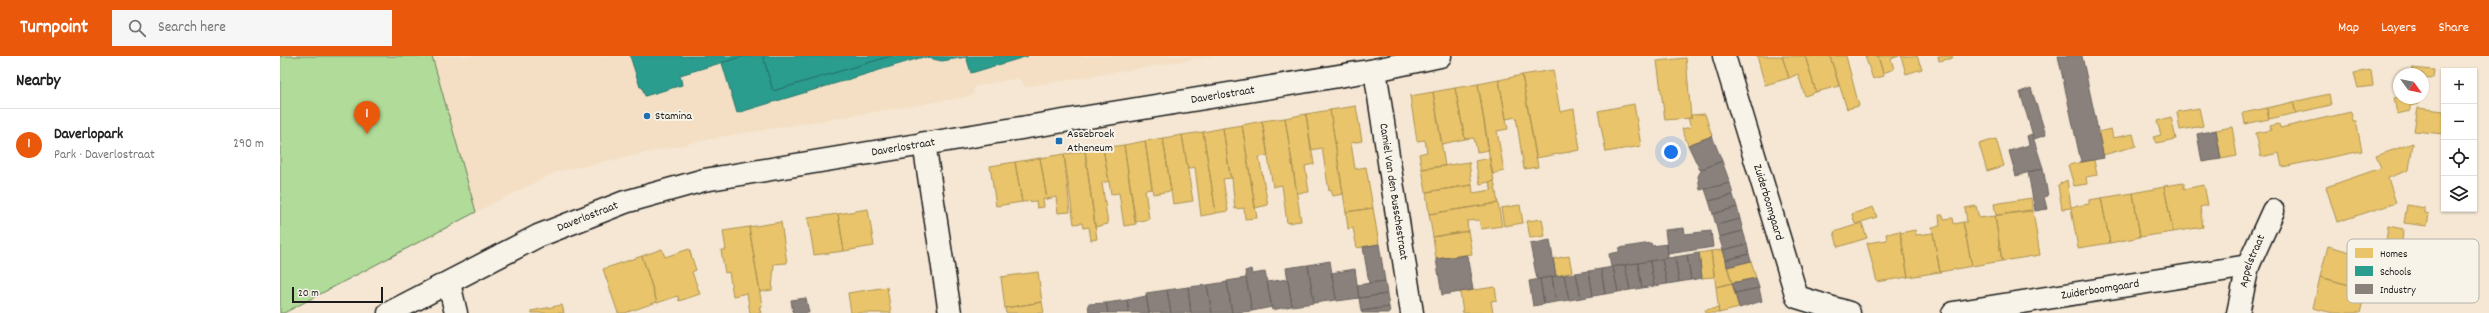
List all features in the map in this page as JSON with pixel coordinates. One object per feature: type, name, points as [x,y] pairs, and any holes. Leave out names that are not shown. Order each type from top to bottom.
[{"type":"street","name":"Daverlostraat","points":[[389,313],[538,236],[625,202],[704,180],[1375,70],[1440,56]]},
{"type":"street","name":"Zuiderboomgaard","points":[[1724,56],[1797,297],[1850,313]]},
{"type":"street","name":"Camiel Van den Busschestraat","points":[[1375,70],[1412,313]]},
{"type":"street","points":[[924,143],[950,313]]},
{"type":"street","name":"Appelstraat","points":[[2238,313],[2248,266],[2273,211]]},
{"type":"street","name":"Zuiderboomgaard","points":[[1953,313],[2248,266]]},
{"type":"street","points":[[449,283],[456,313]]},
{"type":"shaded area","name":"Stamina","points":[[432,56],[1214,56],[1025,87],[1019,78],[975,86],[972,96],[720,137],[556,172],[476,212]]},
{"type":"green space","points":[[280,56],[432,56],[476,212],[284,313],[280,313]]},
{"type":"building: Homes","points":[[1757,56],[1782,56],[1789,78],[1765,85]]},
{"type":"building: Homes","points":[[1782,56],[1805,56],[1816,92],[1805,96],[1798,74],[1789,78]]},
{"type":"building: Homes","points":[[1805,56],[1830,56],[1839,86],[1816,92]]},
{"type":"building: Homes","points":[[1830,56],[1846,56],[1859,106],[1847,109]]},
{"type":"building: Homes","points":[[1865,56],[1878,56],[1884,76],[1873,79]]},
{"type":"building: Homes","points":[[1878,56],[1899,56],[1891,59],[1894,69],[1883,73]]},
{"type":"building: Homes","points":[[1901,56],[1917,56],[1922,69],[1906,74]]},
{"type":"building: Homes","points":[[1938,56],[1952,56],[1953,58],[1939,61]]},
{"type":"building: Homes","points":[[1686,58],[1691,118],[1665,120],[1657,61]]},
{"type":"building: Homes","points":[[1553,70],[1560,112],[1574,109],[1580,150],[1536,158],[1522,75]]},
{"type":"building: Homes","points":[[2371,70],[2373,86],[2358,88],[2354,73]]},
{"type":"building: Homes","points":[[2429,70],[2434,70],[2433,78],[2429,78]]},
{"type":"building: Homes","points":[[1522,75],[1538,167],[1524,169],[1516,117],[1506,119],[1499,80]]},
{"type":"building: Homes","points":[[1499,80],[1508,129],[1497,131],[1504,171],[1492,174],[1478,84]]},
{"type":"building: Homes","points":[[1478,84],[1489,150],[1477,152],[1474,138],[1465,139],[1455,88]]},
{"type":"building: Homes","points":[[1455,88],[1465,139],[1442,144],[1433,92]]},
{"type":"building: Homes","points":[[1433,92],[1445,166],[1422,169],[1419,154],[1427,152],[1425,140],[1417,141],[1410,96]]},
{"type":"building: Homes","points":[[2329,94],[2331,105],[2296,113],[2293,102]]},
{"type":"building: Homes","points":[[2293,102],[2296,113],[2269,119],[2267,108]]},
{"type":"building: Homes","points":[[1634,104],[1641,146],[1606,152],[1598,111]]},
{"type":"building: Homes","points":[[2395,104],[2418,104],[2410,106],[2410,111],[2397,114]]},
{"type":"building: Homes","points":[[1356,106],[1362,141],[1351,143],[1355,169],[1366,167],[1373,208],[1346,212],[1330,110]]},
{"type":"building: Homes","points":[[2199,108],[2203,126],[2180,130],[2177,112]]},
{"type":"building: Homes","points":[[2267,108],[2269,119],[2245,124],[2243,113]]},
{"type":"building: Homes","points":[[2418,108],[2441,111],[2441,134],[2414,131]]},
{"type":"building: Homes","points":[[1330,110],[1343,194],[1333,196],[1331,190],[1329,191],[1322,148],[1311,150],[1306,114]]},
{"type":"building: Homes","points":[[2351,112],[2353,121],[2356,121],[2362,151],[2282,167],[2279,153],[2261,157],[2256,133],[2271,130],[2270,126],[2279,124],[2280,128]]},
{"type":"building: Homes","points":[[1306,114],[1314,164],[1305,166],[1309,192],[1297,193],[1285,118]]},
{"type":"building: Homes","points":[[1705,114],[1712,136],[1688,145],[1682,129],[1691,127],[1688,118],[1691,118],[1691,115]]},
{"type":"building: Homes","points":[[2171,117],[2176,139],[2156,143],[2153,137],[2161,135],[2157,121]]},
{"type":"building: Homes","points":[[1285,118],[1301,221],[1287,223],[1282,185],[1273,187],[1262,121]]},
{"type":"building: Homes","points":[[1262,121],[1268,155],[1259,157],[1268,205],[1255,208],[1242,125]]},
{"type":"building: Homes","points":[[1242,125],[1257,218],[1245,219],[1244,208],[1235,209],[1232,178],[1230,175],[1223,128]]},
{"type":"building: Homes","points":[[2232,127],[2237,156],[2221,159],[2216,130]]},
{"type":"building: Homes","points":[[1223,128],[1230,175],[1232,178],[1223,179],[1228,211],[1216,213],[1203,132]]},
{"type":"building: Homes","points":[[2111,129],[2113,138],[2133,134],[2136,146],[2103,155],[2098,132]]},
{"type":"building: Homes","points":[[1203,132],[1216,213],[1201,216],[1195,167],[1188,169],[1182,135]]},
{"type":"building: Homes","points":[[1182,135],[1193,201],[1173,204],[1163,138]]},
{"type":"building: Homes","points":[[1163,138],[1171,191],[1153,194],[1145,141]]},
{"type":"building: Homes","points":[[1996,139],[2004,166],[1987,171],[1979,144]]},
{"type":"building: Homes","points":[[1145,141],[1152,189],[1145,190],[1149,219],[1135,222],[1124,145]]},
{"type":"building: Homes","points":[[2413,143],[2409,170],[2388,178],[2396,203],[2337,222],[2326,187],[2381,168],[2376,156]]},
{"type":"building: Homes","points":[[1124,145],[1136,224],[1124,226],[1119,193],[1111,194],[1103,148]]},
{"type":"building: Homes","points":[[1103,148],[1109,181],[1102,183],[1108,224],[1095,227],[1085,151]]},
{"type":"building: Homes","points":[[1085,151],[1097,239],[1091,240],[1089,227],[1083,228],[1082,223],[1074,224],[1064,154]]},
{"type":"building: Homes","points":[[1064,154],[1070,212],[1058,213],[1056,197],[1047,199],[1040,158]]},
{"type":"building: Homes","points":[[1040,158],[1047,199],[1043,199],[1044,207],[1037,208],[1036,201],[1022,202],[1015,162]]},
{"type":"building: Homes","points":[[1490,158],[1494,181],[1480,184],[1475,161]]},
{"type":"building: Homes","points":[[2094,160],[2097,175],[2086,177],[2087,184],[2074,186],[2068,165]]},
{"type":"building: Homes","points":[[1015,162],[1022,202],[996,206],[990,166]]},
{"type":"building: Homes","points":[[1469,162],[1472,185],[1426,192],[1422,169]]},
{"type":"building: Homes","points":[[2067,180],[2071,207],[2089,204],[2089,200],[2101,198],[2110,243],[2078,248],[2071,208],[2062,209],[2058,185]]},
{"type":"building: Homes","points":[[1494,181],[1498,203],[1429,214],[1426,192],[1472,185],[1473,193],[1492,190],[1489,182]]},
{"type":"building: Homes","points":[[2184,183],[2184,189],[2204,185],[2208,205],[2200,207],[2203,227],[2173,232],[2164,186]]},
{"type":"building: Homes","points":[[2164,187],[2173,232],[2140,237],[2133,193]]},
{"type":"building: Homes","points":[[2133,193],[2140,237],[2110,243],[2101,198]]},
{"type":"building: Homes","points":[[2031,198],[2033,211],[1996,215],[1994,204]]},
{"type":"building: Homes","points":[[1498,203],[1502,226],[1481,229],[1479,220],[1467,221],[1468,231],[1433,237],[1429,214]]},
{"type":"building: Homes","points":[[1520,205],[1523,223],[1504,226],[1501,208]]},
{"type":"building: Homes","points":[[2407,205],[2425,208],[2425,213],[2429,214],[2427,226],[2404,223]]},
{"type":"building: Homes","points":[[1976,206],[1979,218],[1995,216],[2002,261],[1972,266],[1963,222],[1967,222],[1965,208]]},
{"type":"building: Homes","points":[[1873,207],[1877,217],[1855,224],[1852,214]]},
{"type":"building: Homes","points":[[1373,208],[1379,244],[1357,248],[1353,228],[1348,229],[1346,212]]},
{"type":"building: Homes","points":[[868,209],[874,246],[844,251],[838,214]]},
{"type":"building: Homes","points":[[2029,210],[2033,211],[2040,255],[2002,261],[1995,216]]},
{"type":"building: Homes","points":[[838,214],[844,251],[814,255],[808,218]]},
{"type":"building: Homes","points":[[1939,215],[1943,215],[1944,219],[1953,218],[1954,224],[1963,222],[1972,266],[1940,272],[1932,227],[1940,226]]},
{"type":"building: Homes","points":[[1542,219],[1545,236],[1530,238],[1527,221]]},
{"type":"building: Homes","points":[[781,222],[787,263],[774,264],[772,290],[760,292],[749,227]]},
{"type":"building: Homes","points":[[1862,223],[1867,238],[1838,247],[1834,232]]},
{"type":"building: Homes","points":[[2388,226],[2403,229],[2402,239],[2386,239]]},
{"type":"building: Homes","points":[[749,227],[762,306],[759,307],[761,313],[750,313],[747,293],[733,296],[729,272],[725,273],[721,250],[726,250],[723,231]]},
{"type":"building: Homes","points":[[1915,230],[1916,235],[1933,233],[1940,272],[1908,277],[1900,233]]},
{"type":"building: Homes","points":[[1468,231],[1472,254],[1436,259],[1433,237]]},
{"type":"building: Homes","points":[[1900,231],[1908,277],[1877,282],[1867,243],[1887,240],[1886,234]]},
{"type":"building: Homes","points":[[2328,246],[2347,251],[2347,284],[2320,277]]},
{"type":"building: Homes","points":[[662,249],[665,257],[689,249],[696,270],[692,272],[700,294],[679,301],[678,296],[657,303],[642,256]]},
{"type":"building: Homes","points":[[1723,250],[1732,283],[1716,287],[1711,251]]},
{"type":"building: Homes","points":[[1711,251],[1714,277],[1702,278],[1699,253]]},
{"type":"building: Homes","points":[[642,256],[657,302],[625,313],[618,313],[603,269]]},
{"type":"building: Homes","points":[[1569,256],[1572,272],[1556,276],[1553,259]]},
{"type":"building: Homes","points":[[1751,261],[1756,278],[1732,283],[1727,267]]},
{"type":"building: Homes","points":[[1038,272],[1042,302],[1005,308],[1001,277]]},
{"type":"building: Homes","points":[[2320,277],[2347,284],[2347,303],[2362,303],[2360,313],[2333,313],[2313,308]]},
{"type":"building: Homes","points":[[1732,283],[1739,308],[1719,313],[1716,287]]},
{"type":"building: Homes","points":[[887,287],[891,313],[851,313],[848,293]]},
{"type":"building: Homes","points":[[1495,287],[1497,300],[1491,301],[1493,313],[1463,313],[1460,292]]},
{"type":"building: Homes","points":[[1042,302],[1044,313],[1006,313],[1005,308]]},
{"type":"building: Homes","points":[[562,305],[564,313],[532,313],[531,311]]},
{"type":"building: Homes","points":[[1718,308],[1719,313],[1706,313],[1705,310]]},
{"type":"building: Schools","points":[[630,56],[744,56],[680,75],[682,85],[645,96],[642,87],[640,87]]},
{"type":"building: Schools","points":[[744,56],[763,56],[773,91],[891,56],[966,57],[942,61],[923,57],[737,113],[722,63]]},
{"type":"building: Schools","points":[[763,56],[891,56],[773,91]]},
{"type":"building: Schools","points":[[966,56],[1028,56],[971,73]]},
{"type":"building: Industry","points":[[2058,56],[2082,56],[2104,158],[2081,162]]},
{"type":"building: Industry","points":[[2031,88],[2046,135],[2034,139],[2020,92]]},
{"type":"building: Industry","points":[[2216,130],[2221,159],[2202,162],[2197,134]]},
{"type":"building: Industry","points":[[2032,134],[2043,168],[2016,176],[2009,151],[2029,145],[2027,136]]},
{"type":"building: Industry","points":[[1712,136],[1722,161],[1700,170],[1688,145]]},
{"type":"building: Industry","points":[[1722,161],[1730,183],[1700,190],[1698,176],[1702,169]]},
{"type":"building: Industry","points":[[2043,168],[2048,196],[2044,197],[2047,209],[2035,211],[2028,172]]},
{"type":"building: Industry","points":[[1730,183],[1733,195],[1709,201],[1705,189]]},
{"type":"building: Industry","points":[[1733,195],[1737,207],[1713,214],[1709,201]]},
{"type":"building: Industry","points":[[1737,207],[1740,219],[1716,225],[1713,214]]},
{"type":"building: Industry","points":[[1740,219],[1743,231],[1719,237],[1716,225]]},
{"type":"building: Industry","points":[[1684,228],[1685,234],[1711,231],[1713,247],[1668,254],[1665,230]]},
{"type":"building: Industry","points":[[1743,231],[1747,244],[1723,250],[1719,237]]},
{"type":"building: Industry","points":[[1550,240],[1556,276],[1537,279],[1530,244]]},
{"type":"building: Industry","points":[[1651,243],[1652,246],[1667,244],[1668,258],[1611,267],[1609,254],[1619,252],[1619,248]]},
{"type":"building: Industry","points":[[1379,244],[1385,281],[1369,283],[1363,247]]},
{"type":"building: Industry","points":[[1747,244],[1749,254],[1726,260],[1723,250]]},
{"type":"building: Industry","points":[[1699,253],[1702,278],[1691,280],[1687,255]]},
{"type":"building: Industry","points":[[1749,254],[1751,261],[1727,267],[1726,260]]},
{"type":"building: Industry","points":[[1467,255],[1473,290],[1442,295],[1436,259]]},
{"type":"building: Industry","points":[[1687,255],[1691,280],[1679,282],[1675,257]]},
{"type":"building: Industry","points":[[1675,257],[1679,282],[1667,284],[1662,259]]},
{"type":"building: Industry","points":[[1662,259],[1667,284],[1654,286],[1650,261]]},
{"type":"building: Industry","points":[[1330,261],[1336,300],[1314,303],[1308,265]]},
{"type":"building: Industry","points":[[1650,261],[1654,286],[1642,288],[1638,263]]},
{"type":"building: Industry","points":[[1638,263],[1642,288],[1630,290],[1625,265]]},
{"type":"building: Industry","points":[[1308,265],[1314,303],[1292,306],[1286,268]]},
{"type":"building: Industry","points":[[1625,265],[1630,290],[1618,292],[1613,267]]},
{"type":"building: Industry","points":[[1613,267],[1618,292],[1605,294],[1601,269]]},
{"type":"building: Industry","points":[[1251,269],[1252,274],[1265,272],[1272,307],[1252,311],[1245,271]]},
{"type":"building: Industry","points":[[1355,269],[1359,298],[1337,301],[1331,273]]},
{"type":"building: Industry","points":[[1601,269],[1605,294],[1593,296],[1589,271]]},
{"type":"building: Industry","points":[[1589,271],[1593,296],[1581,298],[1576,273]]},
{"type":"building: Industry","points":[[1576,273],[1581,298],[1569,300],[1564,275]]},
{"type":"building: Industry","points":[[1564,275],[1569,300],[1556,302],[1552,277]]},
{"type":"building: Industry","points":[[1552,277],[1556,302],[1544,304],[1540,279]]},
{"type":"building: Industry","points":[[1246,278],[1252,311],[1232,313],[1227,281]]},
{"type":"building: Industry","points":[[1756,278],[1759,288],[1735,293],[1732,283]]},
{"type":"building: Industry","points":[[1288,279],[1292,306],[1272,310],[1267,282]]},
{"type":"building: Industry","points":[[1540,279],[1544,304],[1533,306],[1529,281]]},
{"type":"building: Industry","points":[[1385,281],[1387,294],[1359,298],[1357,285]]},
{"type":"building: Industry","points":[[1227,282],[1232,313],[1212,313],[1207,285]]},
{"type":"building: Industry","points":[[1207,285],[1212,313],[1191,313],[1188,287]]},
{"type":"building: Industry","points":[[1188,287],[1191,313],[1171,313],[1167,290]]},
{"type":"building: Industry","points":[[1759,288],[1762,301],[1739,308],[1735,293]]},
{"type":"building: Industry","points":[[1167,290],[1171,313],[1149,313],[1146,293]]},
{"type":"building: Industry","points":[[1387,294],[1389,307],[1361,311],[1359,298]]},
{"type":"building: Industry","points":[[1146,296],[1149,313],[1129,313],[1127,300]]},
{"type":"building: Industry","points":[[806,298],[809,313],[793,313],[791,300]]},
{"type":"building: Industry","points":[[1127,300],[1129,313],[1108,313],[1106,303]]},
{"type":"building: Industry","points":[[1106,303],[1108,313],[1089,313],[1088,304]]},
{"type":"building: Industry","points":[[1389,307],[1390,313],[1362,313],[1361,311]]},
{"type":"place","name":"Stamina","points":[[647,116]]},
{"type":"place","name":"Daverlopark","points":[[367,134]]},
{"type":"place","name":"Assebroek Atheneum","points":[[1059,141]]}]
